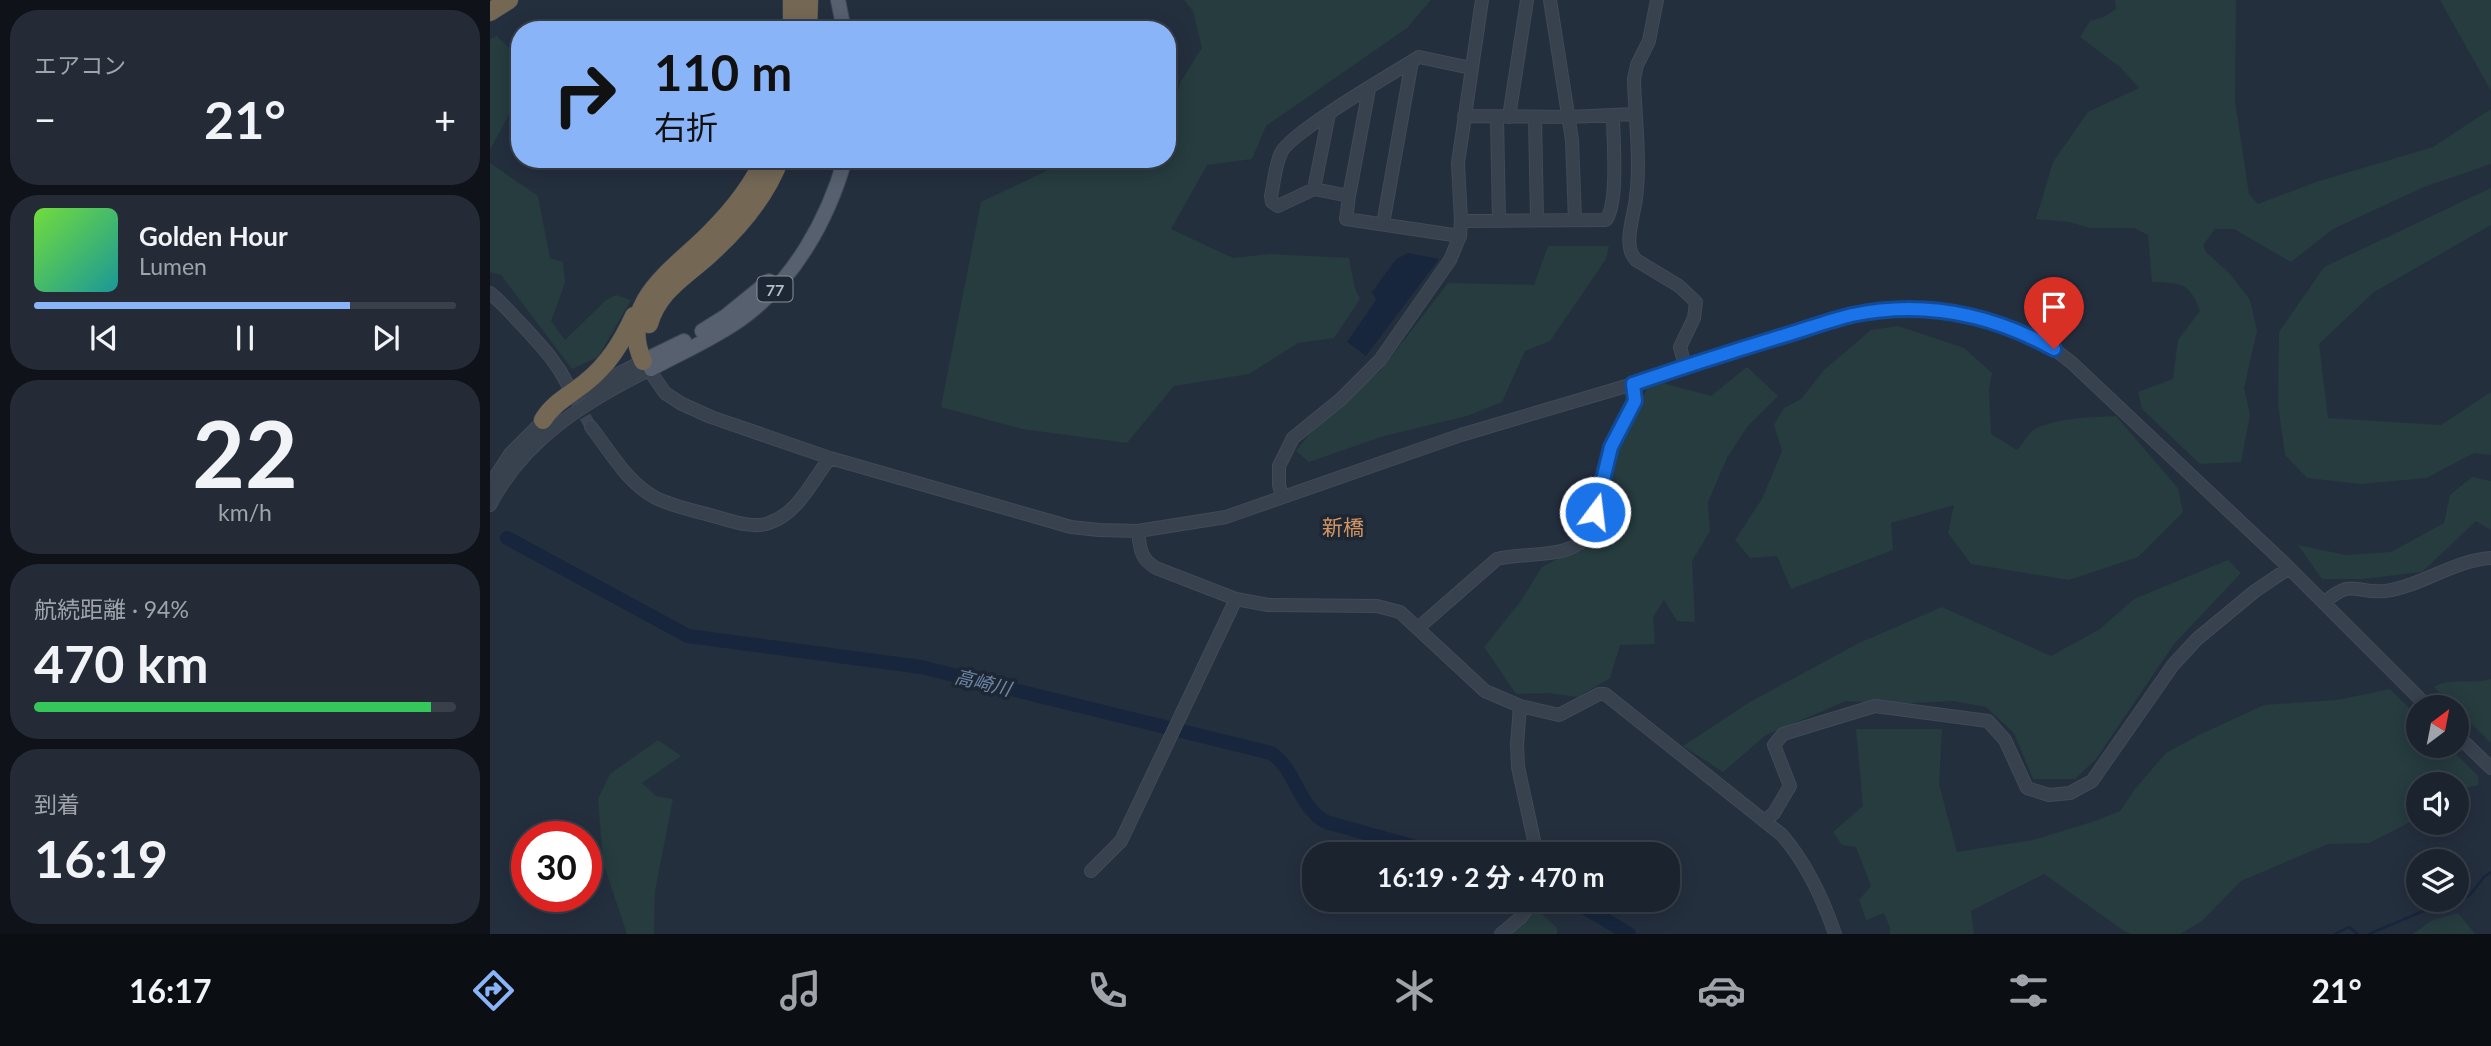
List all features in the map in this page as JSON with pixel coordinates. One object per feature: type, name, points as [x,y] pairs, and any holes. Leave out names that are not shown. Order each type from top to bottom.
[{"type":"highway","points":[[490,12],[509,0]]},
{"type":"highway","points":[[543,420],[552,407],[583,385],[611,357],[625,337],[642,300],[662,276],[712,231],[748,187],[759,168]]},
{"type":"highway","points":[[649,362],[648,333],[654,310],[660,300],[669,288],[709,256],[731,234],[771,183],[777,168]]},
{"type":"highway","points":[[649,293],[637,328],[637,345],[649,362]]},
{"type":"main road","points":[[838,0],[842,21]]},
{"type":"main road","name":"77","points":[[649,362],[726,316],[778,272],[816,216],[836,168]]},
{"type":"main road","name":"77","points":[[649,362],[743,318],[775,288],[812,238],[830,204],[842,168]]},
{"type":"street","points":[[1282,496],[1278,475],[1287,446],[1306,425],[1341,400],[1380,360],[1436,283],[1460,236],[1458,163],[1482,0]]},
{"type":"street","points":[[1499,221],[1503,117],[1527,0]]},
{"type":"street","points":[[1550,0],[1573,140],[1576,220]]},
{"type":"street","points":[[1657,0],[1648,41],[1635,71],[1638,183],[1630,252],[1636,260],[1679,286],[1696,302],[1695,318],[1680,347],[1685,366]]},
{"type":"street","points":[[1349,196],[1314,189],[1282,206],[1272,202],[1281,153],[1288,142],[1419,57],[1471,68]]},
{"type":"street","points":[[1383,223],[1412,61]]},
{"type":"street","points":[[1369,89],[1346,219],[1460,236]]},
{"type":"street","points":[[1314,189],[1329,114]]},
{"type":"street","points":[[1464,116],[1569,117],[1635,114]]},
{"type":"street","points":[[1461,221],[1606,220],[1610,214],[1614,184],[1613,115]]},
{"type":"street","points":[[1535,117],[1537,220]]},
{"type":"street","points":[[490,293],[508,307],[556,362],[568,385]]},
{"type":"street","points":[[649,362],[665,393],[710,417],[830,458],[1071,527],[1138,531],[1226,517],[1461,435],[1851,315],[1891,309],[1940,310],[1996,322],[2041,342],[2072,363],[2289,568],[2416,695]]},
{"type":"street","points":[[490,485],[510,454],[543,420],[583,392],[649,362]]},
{"type":"street","points":[[490,505],[518,463],[552,429],[649,362]]},
{"type":"street","points":[[1418,628],[1497,559],[1511,555],[1552,554],[1584,541],[1590,533],[1611,447],[1635,401],[1633,384]]},
{"type":"street","points":[[591,427],[622,469],[655,498],[727,520],[755,525],[769,524],[785,514],[800,500],[830,458]]},
{"type":"street","points":[[1138,531],[1142,557],[1150,565],[1236,599],[1268,606],[1377,606],[1400,612],[1485,691],[1520,706],[1559,715],[1599,694],[1605,694],[1782,835],[1802,861],[1835,934]]},
{"type":"street","points":[[2324,603],[2337,591],[2345,588],[2384,591],[2477,559],[2491,558]]},
{"type":"street","points":[[1765,821],[1774,813],[1790,786],[1774,746],[1783,734],[1875,706],[1988,720],[2005,740],[2027,788],[2049,795],[2070,793],[2092,781],[2173,665],[2197,639],[2289,568]]},
{"type":"street","points":[[1091,871],[1121,841],[1236,599]]},
{"type":"street","points":[[1520,706],[1518,767],[1534,842]]},
{"type":"street","points":[[2469,747],[2491,768]]},
{"type":"street","points":[[1501,934],[1525,912]]},
{"type":"green space","points":[[1184,0],[1431,0],[1407,28],[1266,126],[1252,159],[1207,165],[1171,229],[1233,258],[1270,254],[1349,258],[1355,289],[1360,299],[1334,338],[1298,343],[1249,374],[1174,386],[1127,443],[1022,429],[941,407],[981,202],[1053,168],[1176,168],[1176,98],[1181,81],[1202,48],[1193,11]]},
{"type":"green space","points":[[2115,0],[2236,0],[2235,101],[2249,194],[2258,204],[2316,182],[2433,147],[2491,109],[2491,164],[2424,187],[2333,229],[2291,262],[2234,229],[2215,229],[2203,245],[2206,252],[2231,275],[2250,300],[2257,331],[2244,388],[2250,415],[2241,462],[2200,464],[2142,409],[2138,392],[2173,379],[2178,340],[2200,311],[2188,289],[2177,284],[2152,282],[2148,235],[2134,228],[2090,228],[2070,222],[2036,219],[2053,162],[2088,112],[2139,88],[2120,67],[2080,37],[2090,21],[2104,17],[2116,9]]},
{"type":"green space","points":[[2440,0],[2491,0],[2491,91]]},
{"type":"green space","points":[[497,36],[511,50],[511,111],[490,150],[490,39]]},
{"type":"green space","points":[[490,163],[538,196],[550,258],[563,262],[565,283],[551,321],[565,340],[606,300],[616,295],[631,300],[598,357],[572,369],[501,275],[490,272]]},
{"type":"green space","points":[[2491,188],[2491,225],[2374,292],[2319,344],[2328,418],[2441,425],[2491,392],[2491,455],[2474,453],[2426,478],[2361,484],[2307,478],[2285,455],[2278,404],[2279,332],[2324,267]]},
{"type":"green space","points":[[1548,246],[1609,246],[1606,259],[1550,341],[1525,351],[1502,402],[1467,416],[1384,436],[1309,462],[1296,451],[1315,427],[1381,370],[1448,283],[1534,285]]},
{"type":"green space","points":[[1898,326],[1964,348],[1992,373],[1989,389],[1991,434],[2017,450],[2031,432],[2039,427],[2072,419],[2116,416],[2178,488],[2183,512],[2138,557],[2069,580],[1971,564],[1948,533],[1954,505],[1891,523],[1893,550],[1791,589],[1777,556],[1750,558],[1735,540],[1762,499],[1782,451],[1774,425],[1784,408],[1801,399],[1824,370],[1871,330]]},
{"type":"green space","points":[[1747,367],[1778,396],[1747,427],[1727,458],[1708,502],[1710,531],[1692,561],[1695,622],[1677,621],[1664,600],[1653,617],[1655,644],[1620,645],[1610,678],[1578,697],[1548,693],[1516,694],[1484,647],[1520,602],[1542,567],[1599,538],[1622,438],[1649,385],[1663,383],[1711,396]]},
{"type":"green space","points":[[2472,477],[2491,481],[2491,530],[2476,521],[2422,572],[2362,579],[2322,579],[2298,545],[2346,555],[2391,552],[2444,523],[2450,495]]},
{"type":"green space","points":[[2228,560],[2241,573],[2174,644],[2096,759],[2075,779],[2033,779],[2014,733],[1986,707],[1953,701],[1893,704],[1846,701],[1766,735],[1723,772],[1683,746],[1750,702],[1859,643],[1942,607],[2051,656],[2100,629],[2134,599]]},
{"type":"green space","points":[[2491,679],[2491,743],[2469,721],[2469,695],[2442,695],[2434,687],[2447,682]]},
{"type":"green space","points":[[2390,689],[2406,705],[2406,758],[2460,758],[2478,776],[2478,785],[2469,787],[2469,772],[2406,772],[2406,824],[2369,843],[2328,844],[2241,881],[2202,921],[2180,934],[2132,934],[2124,931],[2044,874],[1971,911],[1974,934],[1890,934],[1884,913],[1866,920],[1859,900],[1871,886],[1856,847],[1842,845],[1833,832],[1863,806],[1856,729],[1942,729],[1939,784],[1957,852],[2033,840],[2120,811],[2166,753],[2264,705],[2337,700]]},
{"type":"green space","points":[[658,740],[681,756],[642,783],[656,796],[673,799],[655,891],[654,934],[627,934],[603,862],[602,821],[600,821],[598,799],[610,774]]},
{"type":"green space","points":[[1525,912],[1540,912],[1557,928],[1557,934],[1504,934]]},
{"type":"green space","points":[[2458,913],[2475,934],[2413,934],[2432,920]]},
{"type":"water","points":[[1408,253],[1439,259],[1366,356],[1347,342],[1376,300],[1372,292],[1396,259]]},
{"type":"waterway","name":"高崎川","points":[[507,538],[688,636],[921,667],[1271,753],[1286,768],[1309,807],[1326,822],[1398,842]]},
{"type":"waterway","points":[[2369,934],[2421,912],[2455,903],[2470,895],[2491,872]]},
{"type":"waterway","name":"高崎川","points":[[1592,912],[1629,934]]},
{"type":"waterway","points":[[2335,934],[2349,927],[2358,934]]},
{"type":"tunnel","points":[[576,401],[591,427]]},
{"type":"district","name":"新橋","points":[[1343,526]]},
{"type":"route","points":[[1595,512],[1611,447],[1635,401],[1633,384],[1695,362],[1851,315],[1891,309],[1915,308],[1967,314],[2025,333],[2054,349]]}]
